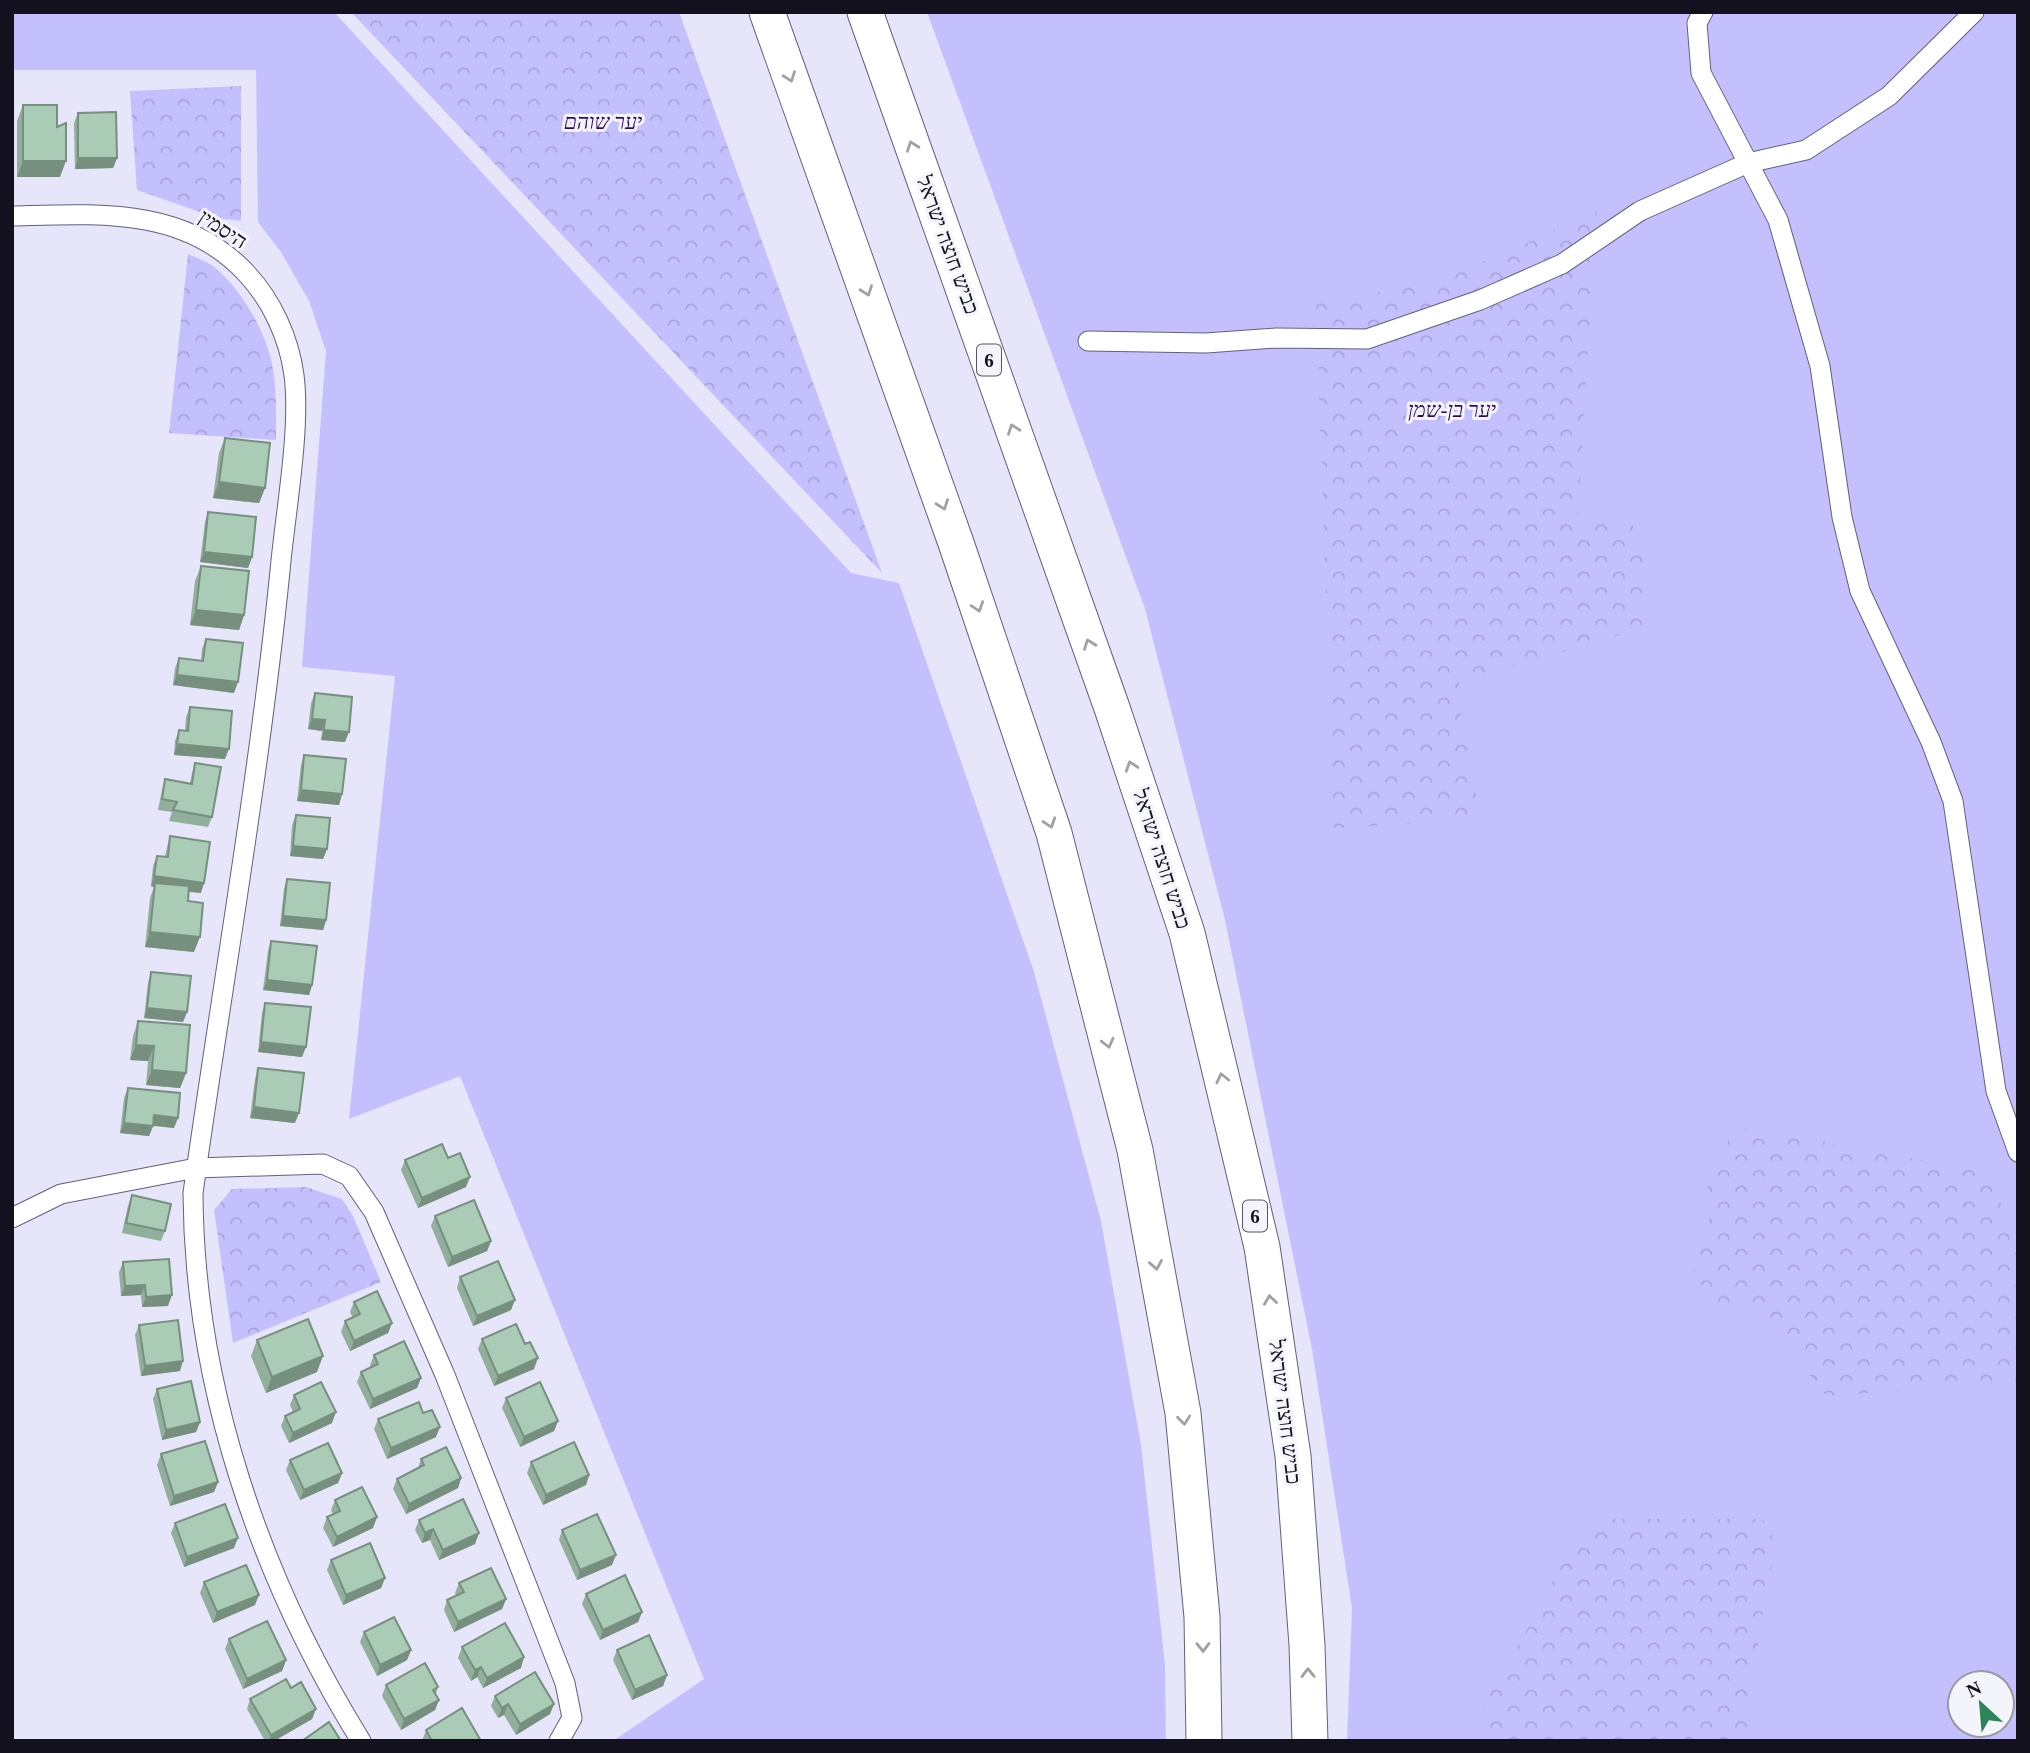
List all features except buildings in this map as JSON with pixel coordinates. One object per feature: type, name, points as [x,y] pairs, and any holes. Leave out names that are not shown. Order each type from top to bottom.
[{"type":"highway","points":[[767,12],[956,543],[1054,833],[1135,1150],[1183,1413],[1202,1617],[1204,1741]]},
{"type":"highway","name":"כביש חוצה ישראל","points":[[865,12],[1112,708],[1187,933],[1266,1273],[1293,1456],[1307,1645],[1310,1741]]},
{"type":"street","points":[[1703,12],[1697,23],[1701,73],[1778,220],[1820,366],[1842,517],[1860,591],[1931,741],[1953,801],[1996,1091],[2018,1152]]},
{"type":"street","points":[[1088,341],[1206,344],[1276,338],[1367,339],[1480,300],[1562,264],[1640,211],[1748,163],[1807,150],[1889,96],[1974,12]]},
{"type":"street","name":"היסמין","points":[[12,216],[86,214],[145,218],[170,224],[215,246],[248,275],[282,331],[294,377],[294,424],[271,664],[193,1193],[194,1265],[201,1318],[244,1494],[262,1548],[304,1641],[361,1741]]},
{"type":"street","points":[[12,1218],[61,1194],[197,1168],[323,1164],[349,1176],[366,1197],[445,1375],[565,1684],[572,1718],[559,1741]]},
{"type":"green space","points":[[12,12],[334,12],[851,573],[899,583],[1034,972],[1101,1221],[1141,1445],[1165,1665],[1166,1741],[613,1741],[704,1679],[460,1076],[349,1119],[395,676],[302,667],[326,351],[309,301],[281,252],[258,222],[256,70],[12,70]]},
{"type":"green space","name":"יער שוהם","points":[[351,12],[679,12],[882,573]]},
{"type":"green space","points":[[927,12],[2018,12],[2018,1741],[1347,1741],[1352,1608],[1312,1349],[1225,920],[1145,609]]},
{"type":"green space","points":[[241,86],[241,221],[217,218],[137,190],[130,91]]},
{"type":"green space","name":"יער בן-שמן","points":[[1597,208],[1578,517],[1589,522],[1632,525],[1648,541],[1646,627],[1459,682],[1461,719],[1481,820],[1334,828],[1316,301],[1390,290],[1461,270],[1531,241]]},
{"type":"green space","points":[[188,254],[210,264],[223,275],[242,297],[258,324],[274,373],[276,440],[169,433]]},
{"type":"green space","points":[[1739,1127],[1983,1171],[2011,1221],[2017,1251],[2018,1382],[1827,1396],[1819,1389],[1766,1313],[1715,1303],[1694,1272],[1697,1252],[1710,1217],[1706,1171]]},
{"type":"green space","points":[[306,1187],[342,1199],[353,1216],[381,1282],[233,1343],[214,1210],[232,1189]]},
{"type":"green space","points":[[1602,1519],[1762,1519],[1769,1527],[1775,1546],[1747,1709],[1748,1741],[1489,1741],[1485,1719],[1487,1699],[1584,1524]]}]
